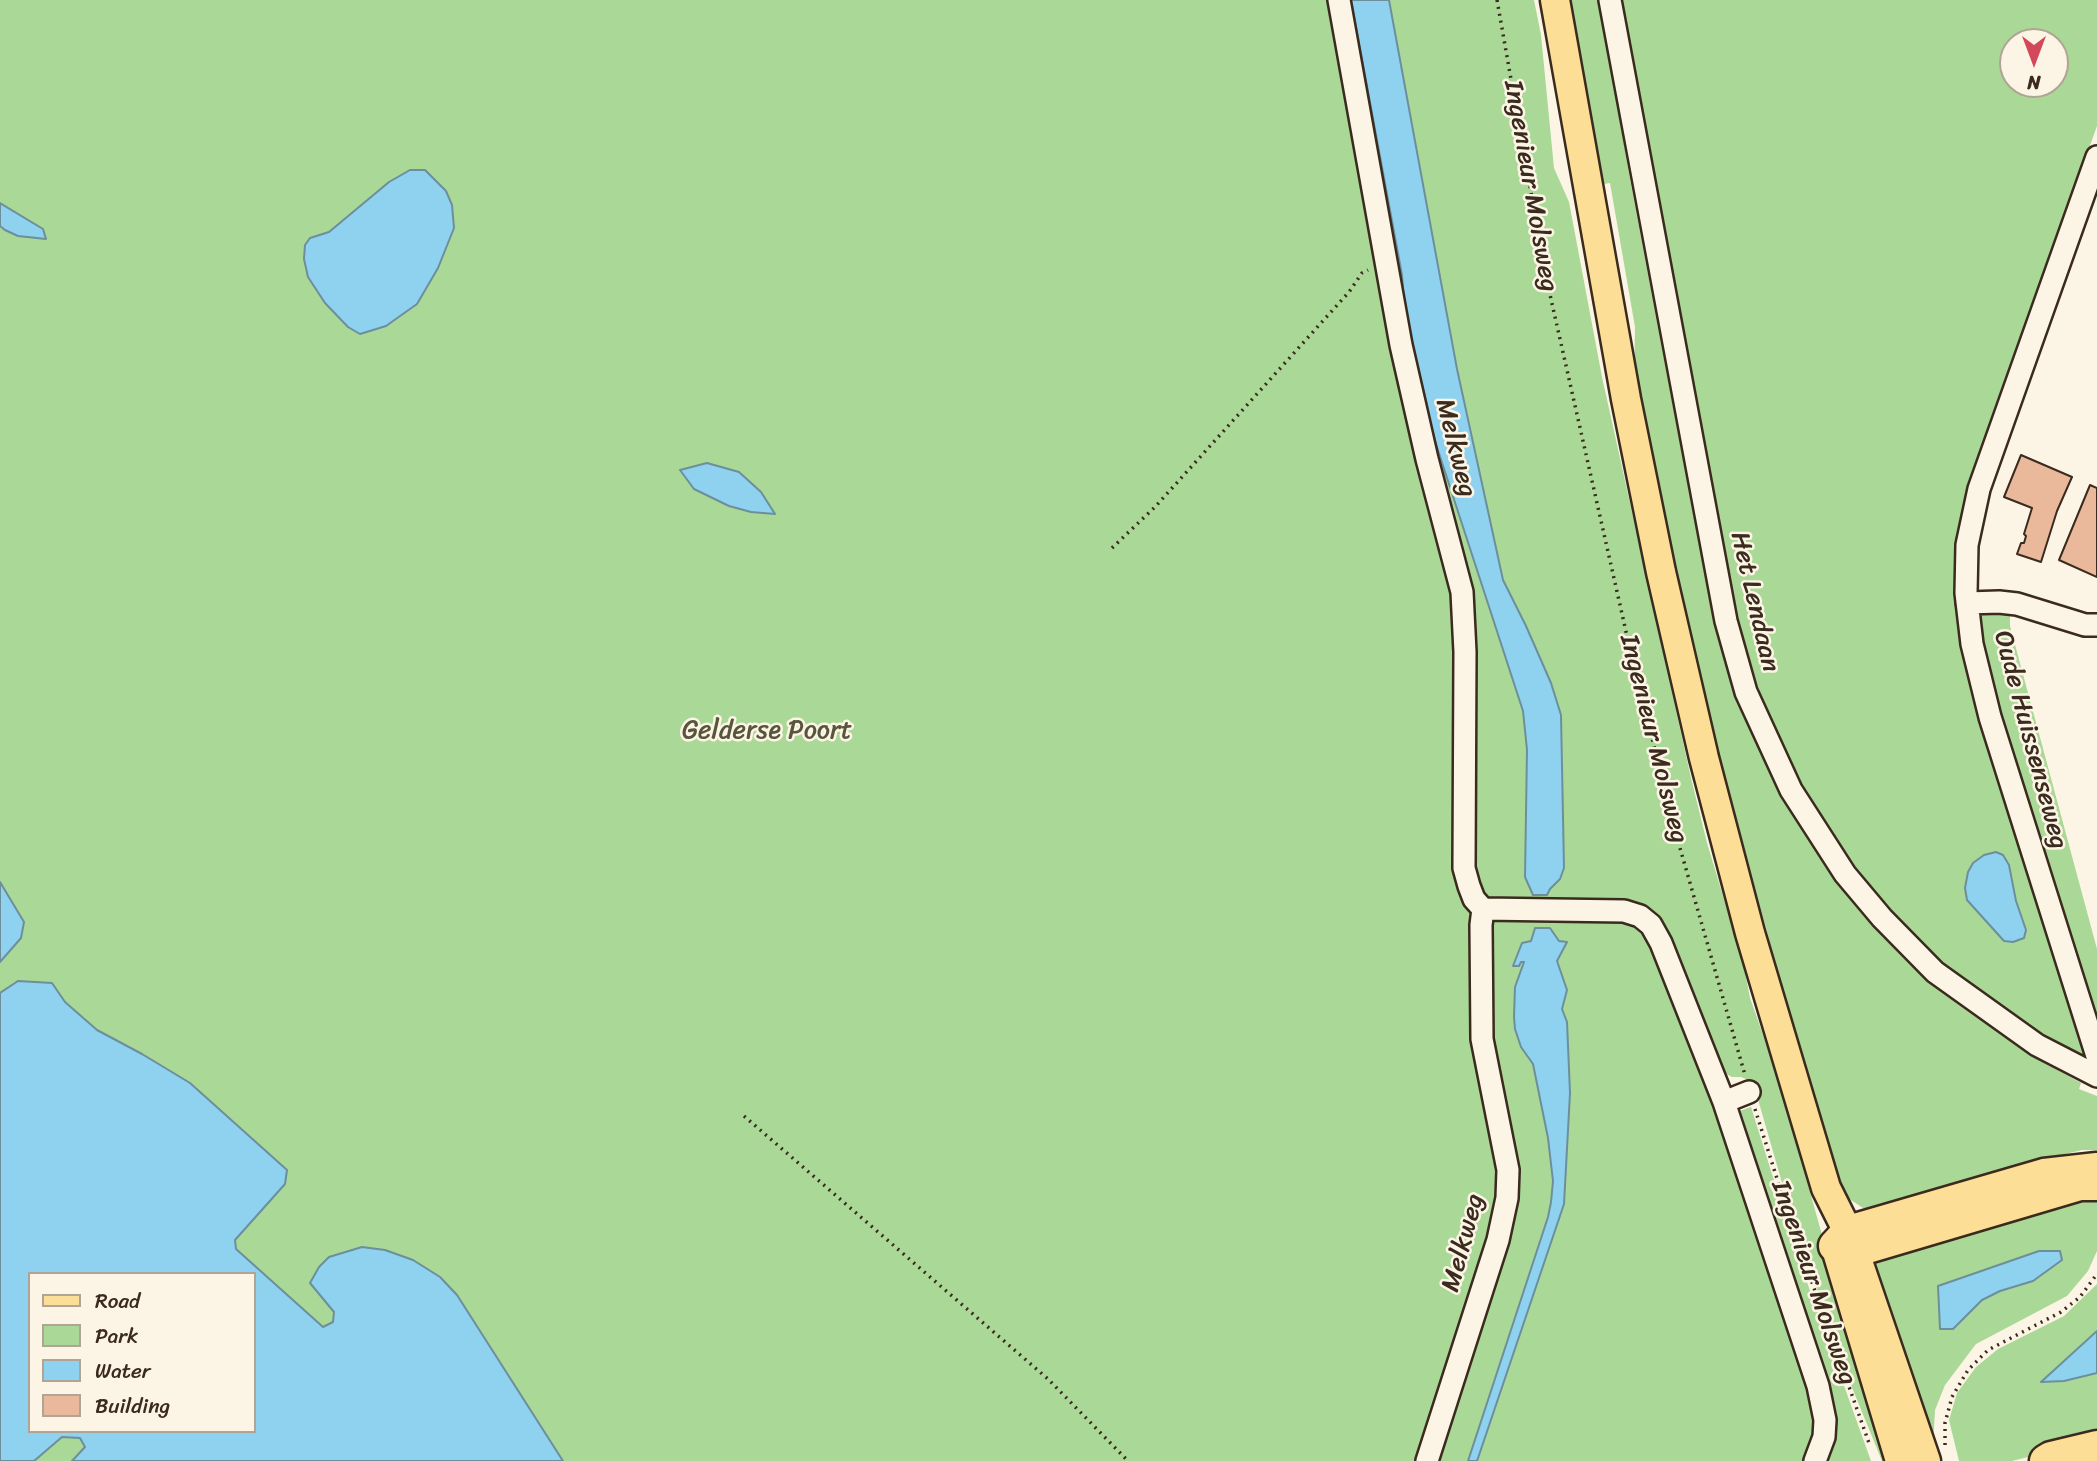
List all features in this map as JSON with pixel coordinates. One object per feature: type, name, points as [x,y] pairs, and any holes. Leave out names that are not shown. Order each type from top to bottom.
[{"type":"highway","points":[[1846,1243],[2044,1175],[2097,1169]]},
{"type":"highway","points":[[1846,1243],[2080,1184],[2097,1184]]},
{"type":"highway","points":[[2046,1461],[2097,1447]]},
{"type":"main road","name":"Ingenieur Molsweg","points":[[1555,0],[1626,400],[1664,585],[1704,758],[1750,933],[1826,1188],[1846,1243],[1937,1458]]},
{"type":"main road","name":"Ingenieur Molsweg","points":[[1846,1243],[1900,1461]]},
{"type":"street","name":"Melkweg","points":[[1339,0],[1385,261],[1427,459],[1462,592],[1465,652],[1464,868],[1474,899],[1483,909],[1482,1039],[1508,1170],[1507,1198],[1498,1240],[1427,1461]]},
{"type":"street","name":"Het Lendaan","points":[[1611,0],[1726,621],[1752,704],[1791,790],[1845,874],[1882,918],[1935,972],[2037,1045],[2097,1076]]},
{"type":"street","name":"Oude Huissenseweg","points":[[2097,157],[1979,489],[1968,545],[1967,603],[1972,644],[1990,718],[2097,1056]]},
{"type":"street","points":[[1967,603],[2017,604],[2085,625],[2097,625]]},
{"type":"street","points":[[1483,909],[1624,911],[1640,916],[1651,925],[1661,943],[1724,1102],[1823,1403],[1824,1437],[1815,1461]]},
{"type":"street","points":[[1724,1102],[1749,1092]]},
{"type":"path","name":"Ingenieur Molsweg","points":[[1497,0],[1546,277],[1634,667],[1679,848],[1749,1092],[1796,1238],[1872,1449]]},
{"type":"path","points":[[1112,548],[1154,507],[1349,292],[1362,273],[1385,261]]},
{"type":"path","points":[[744,1116],[1048,1379],[1128,1461]]},
{"type":"path","points":[[1937,1458],[1952,1396],[1968,1370],[1988,1350],[2061,1312],[2080,1297],[2097,1274]]},
{"type":"green space","name":"Gelderse Poort","points":[[0,0],[1534,0],[1541,35],[1554,168],[1569,202],[1602,377],[1691,778],[1707,843],[1743,962],[1750,998],[1777,1074],[1831,1267],[1893,1461],[1882,1461],[1851,1385],[1793,1221],[1753,1082],[1732,1077],[1713,1067],[1644,927],[1707,1076],[1817,1407],[1813,1446],[1805,1461],[449,1461],[0,1014]]},
{"type":"green space","points":[[1562,0],[1599,0],[1714,624],[1734,693],[1782,798],[1837,879],[1873,926],[1929,980],[2028,1054],[2081,1083],[2079,1089],[2097,1096],[2097,1150],[2082,1150],[2020,1165],[1903,1198],[1876,1209],[1863,1208],[1842,1194],[1797,1045],[1705,700],[1634,390],[1635,327],[1610,183],[1596,185]]},
{"type":"green space","points":[[1621,0],[2097,0],[2097,126],[1985,438],[1960,520],[1955,561],[1959,634],[1986,741],[2085,1049],[2084,1061],[2041,1035],[1942,962],[1892,912],[1855,869],[1801,785],[1758,688],[1738,618],[1678,316]],"holes":[[[2009,865],[2016,901],[2026,930],[2013,942],[2004,941],[1967,900]]]},
{"type":"green space","points":[[2010,607],[2010,626],[2097,949],[2095,1019],[2002,721],[1976,618],[1975,612]]},
{"type":"green space","points":[[1751,1107],[1798,1257],[1871,1461],[1821,1461],[1825,1451],[1734,1113]]},
{"type":"green space","points":[[2097,1192],[2097,1251],[2088,1271],[2067,1296],[1976,1344],[1945,1385],[1935,1410],[1933,1446],[1874,1271],[1874,1259]],"holes":[[[2039,1251],[2062,1260],[2033,1281],[2000,1291],[1982,1300],[1953,1329],[1940,1329]]]},
{"type":"green space","points":[[2097,1284],[2097,1331],[2082,1346],[2064,1381],[2097,1373],[2097,1440],[2012,1461],[1959,1461],[1949,1420],[1957,1393],[1976,1367],[1998,1349],[2064,1316]]},
{"type":"green space","points":[[0,1361],[28,1426],[28,1433],[78,1433],[104,1461],[0,1461]]},
{"type":"water","points":[[1351,0],[1389,0],[1457,369],[1503,580],[1551,683],[1561,715],[1564,868],[1560,879],[1547,895],[1533,895],[1525,877],[1527,750],[1523,711],[1433,435],[1405,317],[1402,275]]},
{"type":"water","points":[[410,170],[425,170],[446,191],[452,205],[454,228],[438,268],[417,304],[386,326],[360,334],[348,327],[325,303],[308,277],[304,259],[305,245],[310,238],[329,232],[389,182]]},
{"type":"water","points":[[0,203],[43,229],[46,239],[18,236],[5,230],[0,226]]},
{"type":"water","points":[[707,463],[739,472],[761,492],[775,514],[751,512],[729,506],[694,489],[680,470]]},
{"type":"water","points":[[1996,852],[2003,855],[2009,865],[2016,901],[2026,930],[2024,938],[2013,942],[2004,941],[1967,900],[1965,888],[1973,863],[1984,855]]},
{"type":"water","points":[[0,882],[24,922],[21,938],[0,962]]},
{"type":"water","points":[[1535,928],[1550,928],[1559,941],[1567,942],[1557,961],[1567,990],[1562,1009],[1567,1022],[1570,1093],[1564,1204],[1477,1461],[1468,1461],[1551,1202],[1553,1181],[1548,1138],[1533,1064],[1521,1047],[1514,1017],[1515,987],[1524,962],[1513,966],[1522,943],[1531,941]]},
{"type":"water","points":[[18,981],[52,983],[65,1002],[97,1030],[190,1083],[287,1170],[285,1184],[235,1240],[236,1249],[323,1327],[333,1322],[334,1312],[310,1283],[319,1267],[329,1257],[362,1247],[385,1250],[413,1260],[440,1277],[457,1295],[563,1461],[72,1461],[85,1447],[80,1438],[62,1437],[34,1461],[0,1461],[0,993]]},
{"type":"water","points":[[2039,1251],[2060,1251],[2062,1260],[2033,1281],[2000,1291],[1982,1300],[1953,1329],[1940,1329],[1938,1286]]},
{"type":"water","points":[[2097,1331],[2097,1373],[2064,1381],[2041,1382]]},
{"type":"building","points":[[2021,455],[2072,477],[2057,511],[2041,562],[2017,554],[2021,543],[2024,543],[2032,508],[2004,497]]},
{"type":"building","points":[[2090,485],[2097,488],[2097,577],[2059,560]]}]
